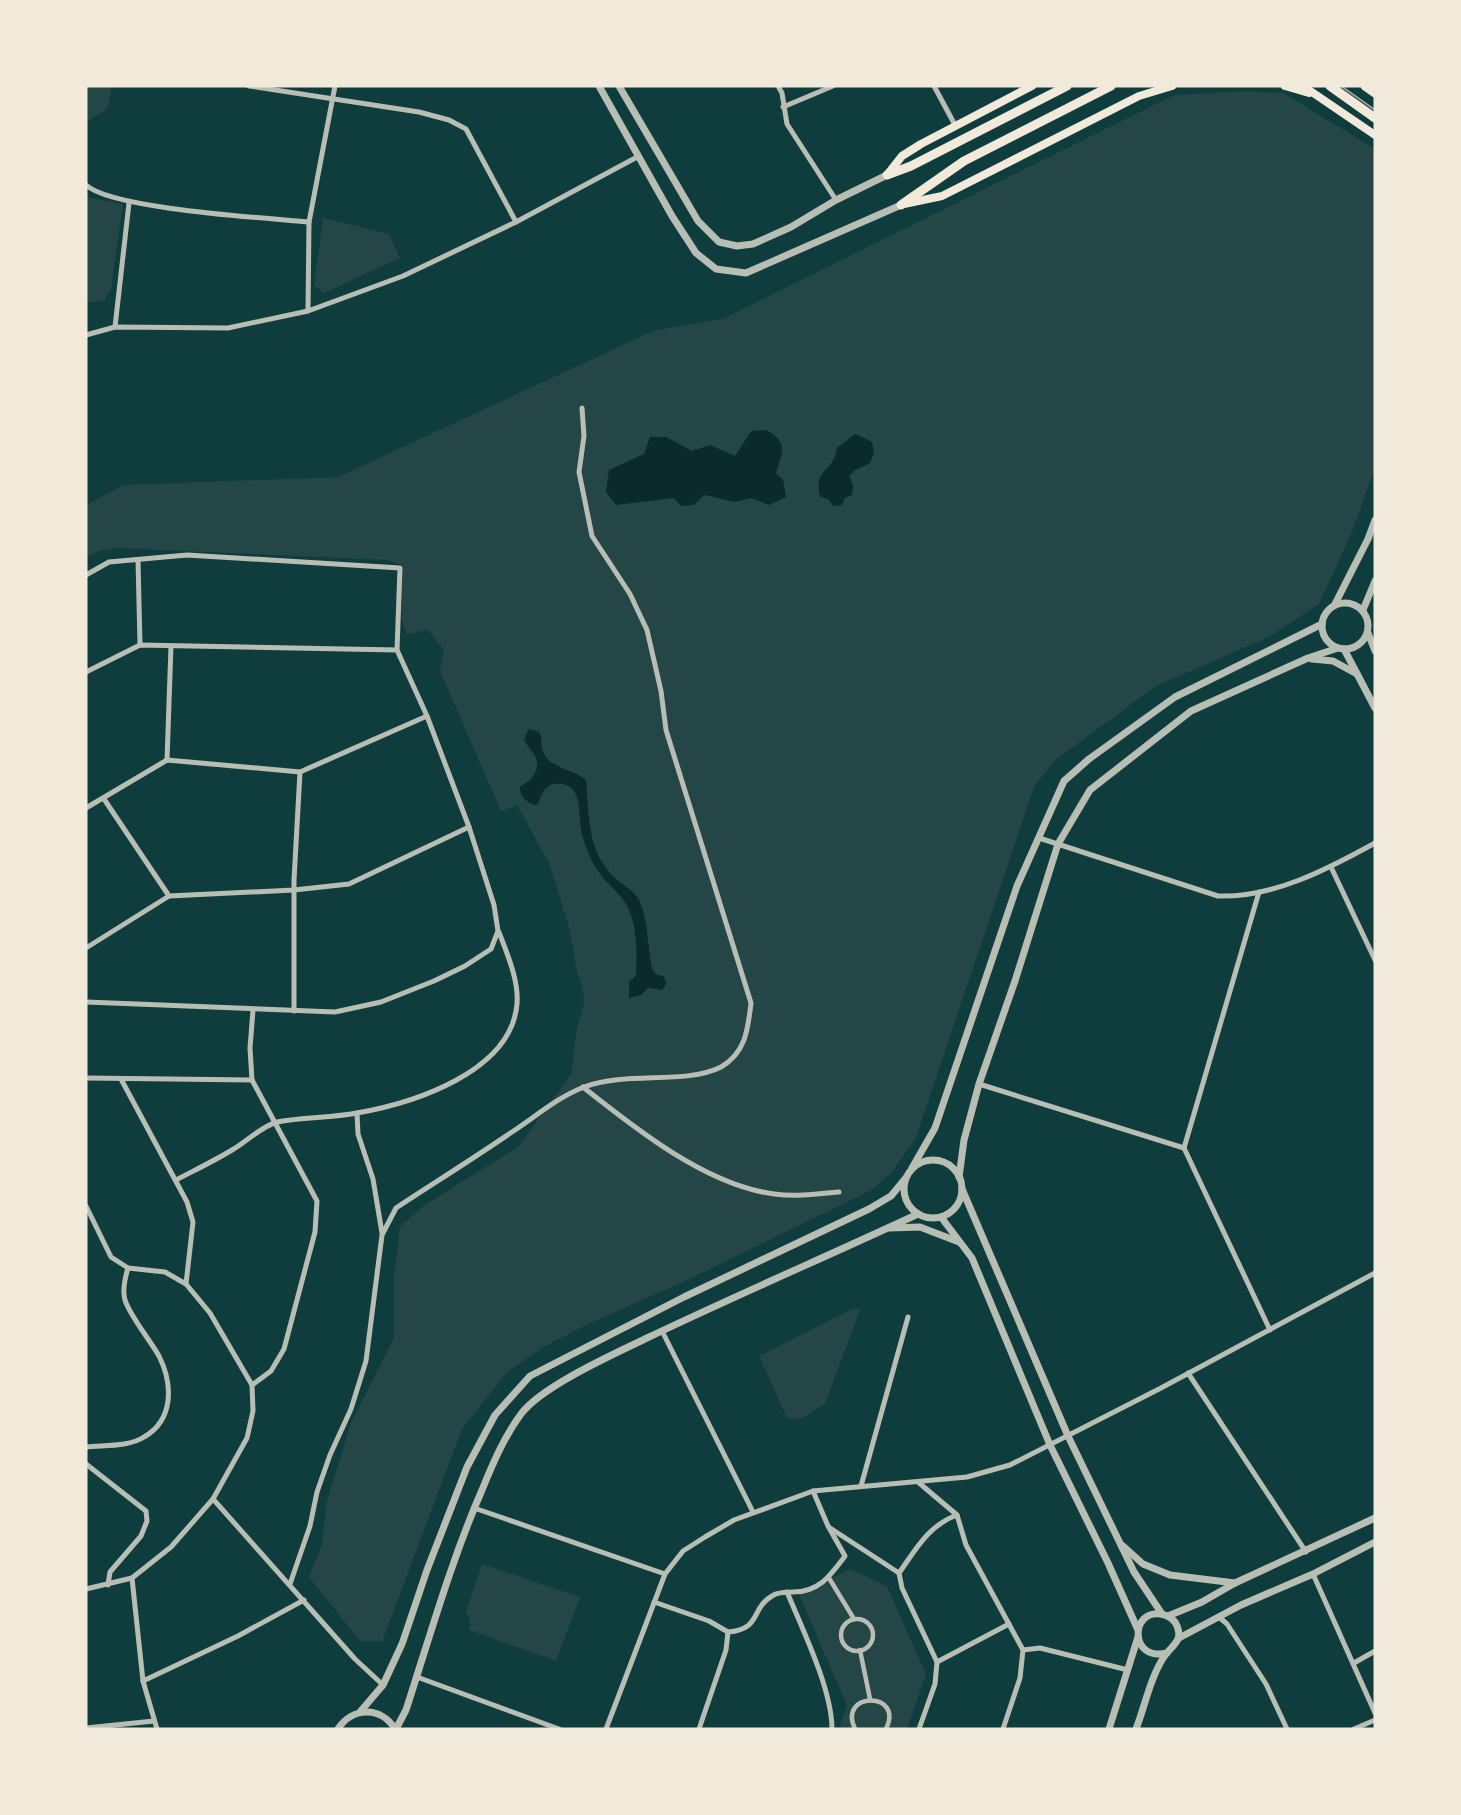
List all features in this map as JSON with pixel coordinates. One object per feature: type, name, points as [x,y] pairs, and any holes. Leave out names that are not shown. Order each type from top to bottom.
[{"type":"main road","points":[[887,175],[911,166],[1068,86]]},
{"type":"main road","points":[[901,205],[964,161],[1111,86]]},
{"type":"main road","points":[[901,205],[942,196],[1139,96],[1172,86]]},
{"type":"main road","points":[[1285,86],[1317,96]]},
{"type":"main road","points":[[1303,86],[1375,135]]},
{"type":"main road","points":[[1330,86],[1375,118]]},
{"type":"main road","points":[[1365,86],[1375,93]]},
{"type":"main road","points":[[887,175],[902,156],[1026,87]]},
{"type":"street","points":[[249,86],[419,112],[449,120],[466,130],[516,222]]},
{"type":"street","points":[[308,311],[309,222],[335,86]]},
{"type":"street","points":[[599,86],[672,216],[696,253],[716,269],[746,273],[901,205]]},
{"type":"street","points":[[621,86],[698,221],[719,242],[737,246],[753,244],[887,175]]},
{"type":"street","points":[[778,86],[782,93],[787,124],[836,200]]},
{"type":"street","points":[[783,107],[833,86]]},
{"type":"street","points":[[934,86],[955,125]]},
{"type":"street","points":[[86,335],[115,327],[228,328],[308,311],[403,276],[516,222],[639,156]]},
{"type":"street","points":[[86,185],[100,194],[130,203],[309,222]]},
{"type":"street","points":[[115,327],[130,203]]},
{"type":"street","points":[[382,1235],[396,1208],[548,1107],[583,1087],[617,1078],[693,1074],[720,1067],[737,1055],[748,1034],[751,1003],[666,730],[661,691],[647,630],[630,594],[592,536],[579,472],[584,436],[582,408]]},
{"type":"street","points":[[1375,520],[1335,605],[1326,613],[1322,624],[1328,641],[1341,648],[1375,708]]},
{"type":"street","points":[[86,575],[109,562],[187,555],[400,568],[397,650],[427,716],[469,827],[494,905],[498,931],[512,967],[517,1001],[513,1026],[495,1053],[460,1079],[409,1101],[357,1114],[274,1123],[232,1150],[176,1180]]},
{"type":"street","points":[[138,560],[140,645]]},
{"type":"street","points":[[1363,610],[1375,581]]},
{"type":"street","points":[[1335,605],[1353,603],[1363,610],[1369,621],[1368,633],[1375,651]]},
{"type":"street","points":[[338,1729],[348,1717],[360,1712],[383,1685],[402,1644],[467,1467],[495,1415],[530,1377],[684,1297],[891,1196],[905,1179],[935,1128],[1017,886],[1065,781],[1089,759],[1175,697],[1322,624]]},
{"type":"street","points":[[959,1177],[964,1140],[979,1084],[1058,844],[1090,790],[1191,711],[1308,658],[1361,643],[1368,633]]},
{"type":"street","points":[[86,672],[140,645],[397,650]]},
{"type":"street","points":[[167,761],[171,646]]},
{"type":"street","points":[[1308,658],[1333,661],[1357,674]]},
{"type":"street","points":[[86,808],[167,761],[300,772],[427,716]]},
{"type":"street","points":[[294,1011],[294,890],[300,772]]},
{"type":"street","points":[[104,799],[169,896]]},
{"type":"street","points":[[86,948],[169,896],[294,890],[349,884],[469,827]]},
{"type":"street","points":[[1038,838],[1218,897],[1240,897],[1259,892],[1331,867],[1375,843]]},
{"type":"street","points":[[1331,867],[1375,960]]},
{"type":"street","points":[[1259,892],[1184,1148],[1270,1330]]},
{"type":"street","points":[[86,1002],[335,1012],[381,1002],[465,967],[491,949],[498,931]]},
{"type":"street","points":[[253,1010],[250,1048],[252,1080],[317,1201],[315,1232],[284,1349],[271,1371],[253,1385]]},
{"type":"street","points":[[86,1078],[252,1080]]},
{"type":"street","points":[[121,1079],[187,1202],[193,1222],[186,1284]]},
{"type":"street","points":[[979,1084],[1184,1148]]},
{"type":"street","points":[[583,1087],[625,1120],[671,1150],[708,1172],[747,1189],[776,1194],[839,1192]]},
{"type":"street","points":[[290,1584],[310,1526],[317,1492],[351,1409],[366,1361],[382,1235],[373,1180],[358,1134],[357,1114]]},
{"type":"street","points":[[912,1168],[921,1162],[942,1161],[952,1167],[959,1177],[1068,1436],[1120,1544],[1148,1595],[1177,1625],[1176,1644],[1167,1653],[1156,1676],[1136,1729]]},
{"type":"street","points":[[905,1179],[904,1193],[908,1207],[929,1218],[941,1217],[952,1211],[959,1201],[962,1189]]},
{"type":"street","points":[[86,1206],[111,1257],[128,1268],[165,1272],[186,1284],[210,1313],[253,1385],[253,1411],[247,1438],[213,1499],[171,1547],[132,1578],[86,1590]]},
{"type":"street","points":[[360,1712],[381,1715],[396,1729],[406,1710],[451,1567],[474,1508],[502,1443],[522,1412],[556,1386],[662,1331],[918,1214]]},
{"type":"street","points":[[941,1217],[972,1258],[1050,1445],[1114,1575],[1143,1648],[1154,1654],[1167,1653]]},
{"type":"street","points":[[886,1229],[920,1227],[961,1242]]},
{"type":"street","points":[[86,1447],[120,1444],[143,1438],[162,1423],[169,1407],[168,1385],[160,1359],[125,1300],[124,1282],[128,1268]]},
{"type":"street","points":[[606,1729],[665,1574],[683,1551],[734,1520],[813,1492],[967,1477],[1010,1465],[1375,1273]]},
{"type":"street","points":[[861,1486],[908,1317]]},
{"type":"street","points":[[662,1331],[753,1512]]},
{"type":"street","points":[[1188,1373],[1306,1552]]},
{"type":"street","points":[[86,1464],[146,1511],[147,1521],[141,1536],[110,1572],[108,1585]]},
{"type":"street","points":[[918,1482],[957,1515],[966,1545],[1023,1650],[1020,1678],[1003,1729]]},
{"type":"street","points":[[654,1602],[709,1621],[727,1632],[742,1631],[751,1625],[765,1601],[774,1594],[804,1592],[819,1587],[845,1556],[813,1492]]},
{"type":"street","points":[[213,1499],[355,1660],[383,1685]]},
{"type":"street","points":[[474,1508],[665,1574]]},
{"type":"street","points":[[899,1573],[930,1530],[943,1520],[957,1515]]},
{"type":"street","points":[[1109,1729],[1144,1619],[1150,1615],[1165,1615],[1202,1602],[1235,1583],[1375,1518]]},
{"type":"street","points":[[828,1526],[899,1573],[902,1588],[937,1662],[935,1684],[919,1729]]},
{"type":"street","points":[[1178,1638],[1375,1542]]},
{"type":"street","points":[[1120,1544],[1143,1564],[1170,1575],[1235,1583]]},
{"type":"street","points":[[1313,1574],[1375,1713]]},
{"type":"street","points":[[132,1578],[143,1681],[157,1729]]},
{"type":"street","points":[[829,1578],[854,1619],[865,1621],[873,1634],[870,1644],[860,1650],[851,1649],[842,1638],[843,1628],[854,1619]]},
{"type":"street","points":[[788,1592],[827,1694],[832,1729]]},
{"type":"street","points":[[143,1681],[304,1600]]},
{"type":"street","points":[[1219,1617],[1227,1624],[1266,1684],[1287,1729]]},
{"type":"street","points":[[937,1662],[1009,1624]]},
{"type":"street","points":[[699,1729],[726,1650],[727,1632]]},
{"type":"street","points":[[1023,1650],[1040,1648],[1128,1670]]},
{"type":"street","points":[[860,1650],[870,1699]]},
{"type":"street","points":[[1354,1663],[1375,1651]]},
{"type":"street","points":[[417,1677],[559,1729]]},
{"type":"street","points":[[855,1729],[852,1720],[855,1708],[870,1699],[887,1708],[890,1720],[886,1729]]},
{"type":"street","points":[[1354,1729],[1375,1720]]},
{"type":"street","points":[[86,1728],[154,1721]]},
{"type":"shaded area","points":[[86,86],[112,86],[107,109],[86,122]]},
{"type":"shaded area","points":[[1244,91],[1283,93],[1375,149],[1375,468],[1351,534],[1319,604],[1269,637],[1156,686],[1054,761],[1034,787],[915,1140],[891,1173],[872,1190],[681,1283],[590,1323],[545,1346],[507,1372],[462,1429],[382,1642],[360,1641],[309,1577],[322,1545],[326,1504],[351,1423],[394,1338],[394,1279],[400,1227],[423,1206],[519,1146],[571,1074],[576,1033],[585,999],[570,931],[550,865],[517,805],[501,811],[440,671],[444,650],[428,630],[407,634],[402,621],[402,565],[387,560],[117,548],[99,551],[86,558],[86,505],[123,485],[338,477],[653,331],[725,318],[1174,95]]},
{"type":"shaded area","points":[[86,197],[123,204],[111,289],[104,301],[86,302]]},
{"type":"shaded area","points":[[323,218],[389,234],[400,258],[324,293],[314,286]]},
{"type":"shaded area","points":[[766,430],[781,443],[782,454],[776,474],[783,479],[786,497],[769,505],[751,498],[735,502],[704,495],[694,505],[681,506],[674,498],[616,505],[606,492],[609,470],[644,454],[650,437],[666,437],[692,451],[710,445],[735,456],[751,431]]},
{"type":"shaded area","points":[[855,434],[872,442],[874,453],[870,463],[849,476],[853,485],[852,495],[845,498],[842,505],[833,506],[829,500],[820,496],[819,480],[832,462],[837,448]]},
{"type":"shaded area","points":[[529,729],[539,732],[547,759],[586,780],[594,844],[605,867],[639,899],[647,928],[652,969],[657,975],[664,976],[666,984],[662,990],[648,988],[641,995],[629,998],[629,982],[636,975],[636,945],[631,914],[591,859],[582,836],[579,806],[574,792],[563,784],[551,785],[545,789],[535,805],[522,796],[520,786],[532,778],[537,769],[534,754],[524,739]]},
{"type":"shaded area","points":[[854,1308],[860,1310],[825,1404],[800,1419],[787,1418],[759,1356]]},
{"type":"shaded area","points":[[482,1564],[580,1597],[556,1661],[469,1630],[470,1620],[466,1612]]},
{"type":"shaded area","points":[[850,1569],[887,1586],[926,1674],[907,1729],[839,1729],[847,1705],[799,1595]]},
{"type":"tram line","points":[[1341,86],[1375,110]]}]
